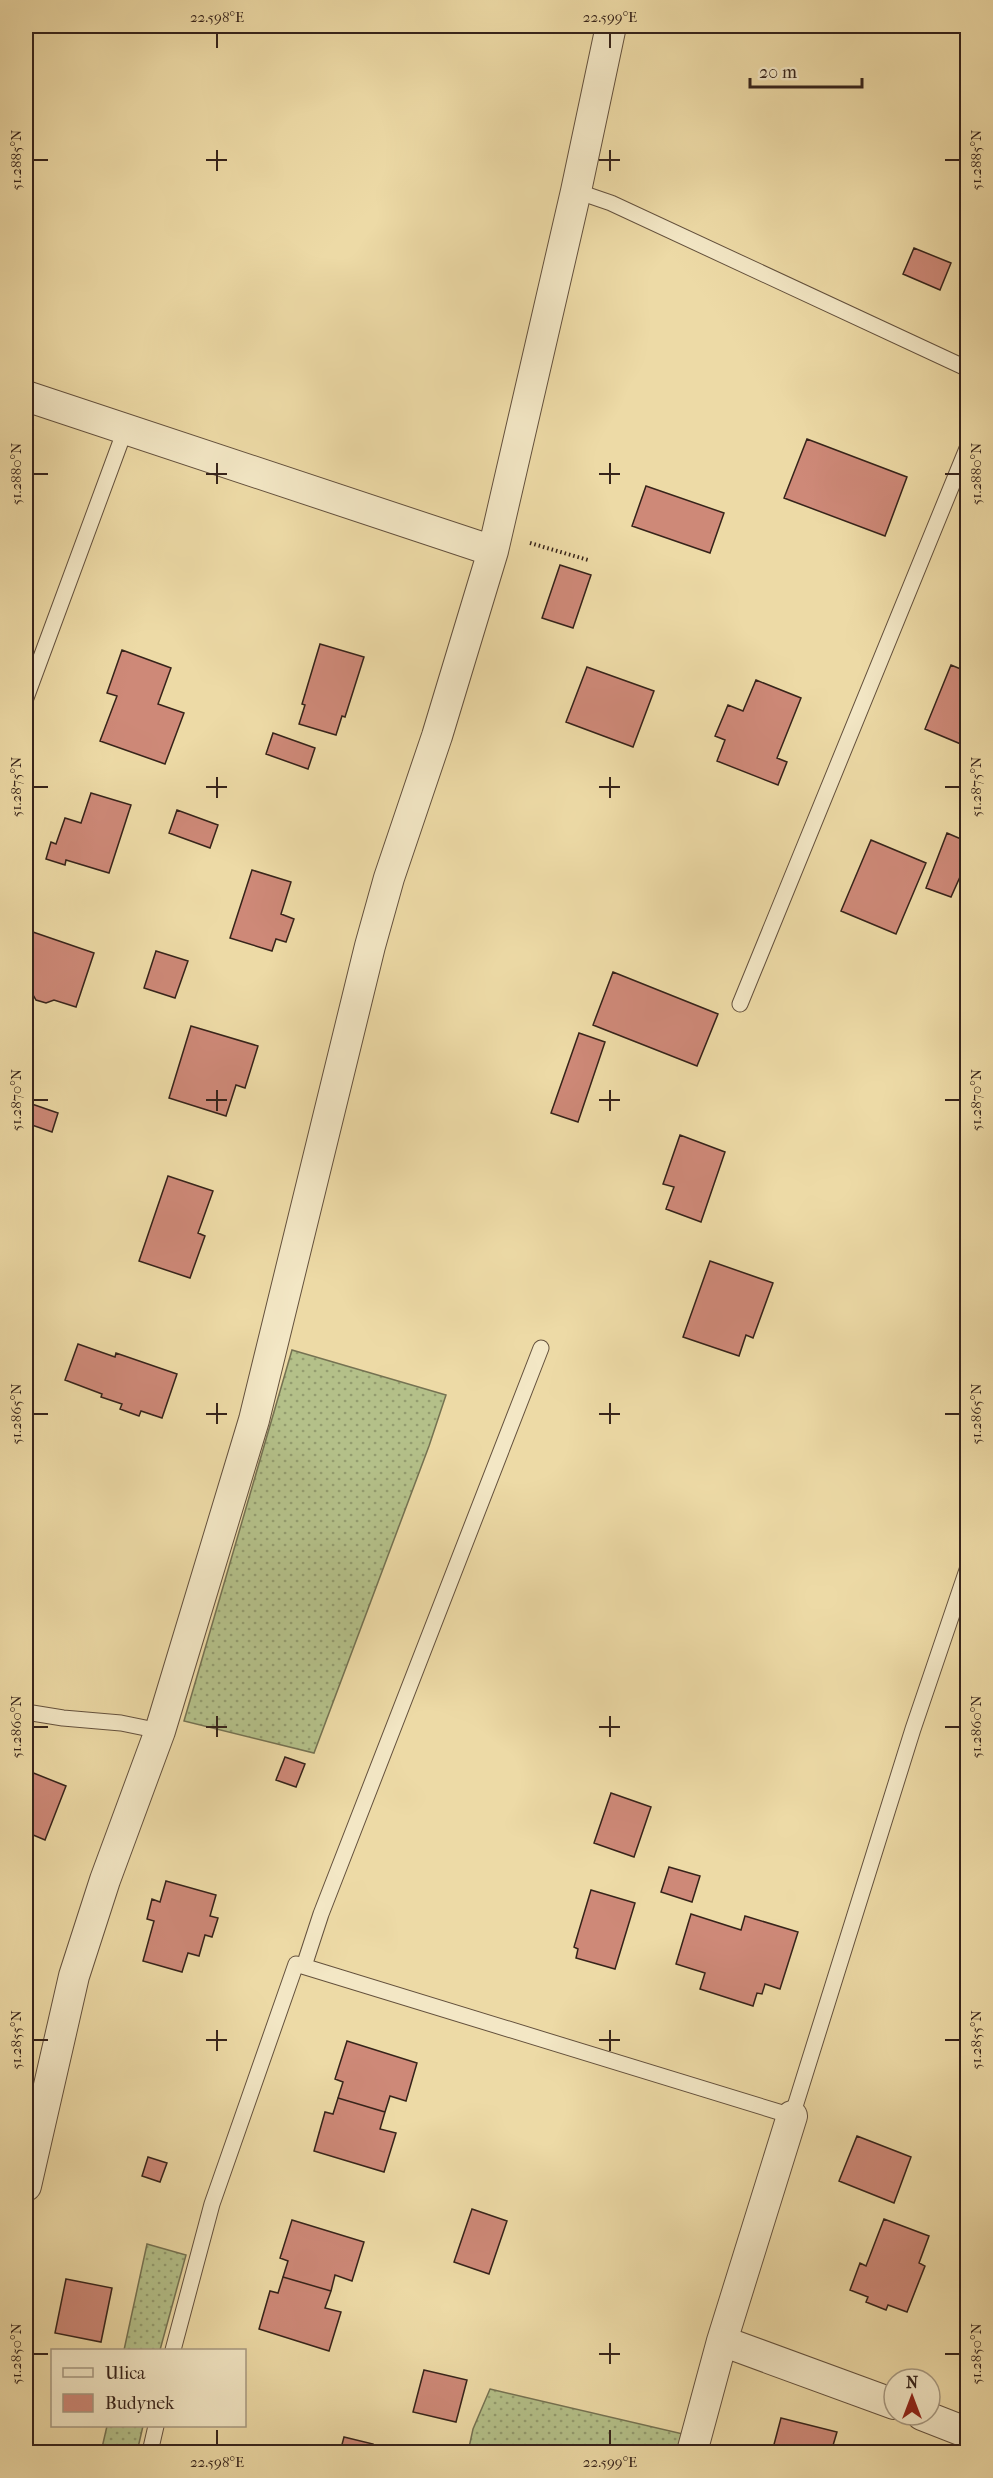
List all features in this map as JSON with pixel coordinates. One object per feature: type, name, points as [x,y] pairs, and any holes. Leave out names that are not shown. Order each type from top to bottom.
[{"type":"street","points":[[26,2186],[74,1976],[105,1880],[160,1731],[254,1420],[300,1239],[347,1035],[389,878],[437,736],[495,542],[576,191],[610,26]]},
{"type":"street","points":[[26,396],[125,430],[495,542]]},
{"type":"street","points":[[692,2452],[722,2341],[792,2116]]},
{"type":"street","points":[[722,2341],[882,2400]]},
{"type":"street","points":[[942,2423],[968,2433]]},
{"type":"lane","points":[[576,191],[611,203],[968,369]]},
{"type":"lane","points":[[26,698],[125,430]]},
{"type":"lane","points":[[740,1004],[968,446]]},
{"type":"lane","points":[[304,1966],[325,1903],[541,1348]]},
{"type":"lane","points":[[173,2349],[212,2204],[296,1964],[792,2116],[913,1729],[968,1567]]},
{"type":"lane","points":[[26,1712],[122,1723],[160,1731]]},
{"type":"lane","points":[[150,2452],[156,2427]]},
{"type":"path","points":[[495,542],[588,560]]},
{"type":"green space","points":[[292,1350],[446,1395],[314,1753],[184,1721]]},
{"type":"green space","points":[[147,2244],[186,2255],[160,2349],[124,2349]]},
{"type":"green space","points":[[490,2389],[683,2434],[678,2452],[468,2452],[473,2429]]},
{"type":"green space","points":[[107,2427],[143,2427],[137,2452],[101,2452]]},
{"type":"building","points":[[914,248],[951,263],[940,290],[903,274]]},
{"type":"building","points":[[807,439],[907,477],[885,536],[784,498]]},
{"type":"building","points":[[646,486],[724,513],[710,553],[632,526]]},
{"type":"building","points":[[560,565],[591,575],[573,628],[542,618]]},
{"type":"building","points":[[320,644],[364,657],[345,717],[342,716],[336,735],[299,724],[305,705],[302,704]]},
{"type":"building","points":[[122,650],[171,668],[158,704],[184,713],[165,764],[100,741],[117,696],[107,693]]},
{"type":"building","points":[[951,665],[968,672],[968,747],[925,729]]},
{"type":"building","points":[[587,667],[654,691],[633,747],[566,722]]},
{"type":"building","points":[[756,680],[801,698],[777,758],[787,762],[778,785],[717,761],[725,740],[715,736],[728,705],[743,711]]},
{"type":"building","points":[[273,733],[315,748],[308,769],[266,754]]},
{"type":"building","points":[[91,793],[131,805],[109,873],[66,860],[65,865],[46,859],[51,842],[56,844],[65,818],[81,823]]},
{"type":"building","points":[[177,810],[218,825],[210,848],[169,833]]},
{"type":"building","points":[[947,833],[968,842],[968,859],[951,897],[926,888]]},
{"type":"building","points":[[871,840],[926,863],[896,934],[841,911]]},
{"type":"building","points":[[252,870],[291,882],[281,914],[294,919],[286,942],[276,939],[272,951],[230,938]]},
{"type":"building","points":[[30,931],[94,953],[76,1007],[54,1000],[46,1003],[36,1000],[32,993],[26,991],[26,944]]},
{"type":"building","points":[[156,951],[188,961],[175,998],[144,988]]},
{"type":"building","points":[[613,972],[718,1014],[697,1066],[593,1025]]},
{"type":"building","points":[[191,1026],[258,1046],[245,1088],[236,1085],[226,1116],[169,1098]]},
{"type":"building","points":[[579,1033],[605,1042],[578,1122],[551,1113]]},
{"type":"building","points":[[26,1102],[58,1113],[52,1132],[26,1123]]},
{"type":"building","points":[[680,1135],[725,1152],[701,1222],[666,1209],[674,1187],[663,1184]]},
{"type":"building","points":[[168,1176],[213,1191],[198,1233],[205,1236],[190,1278],[139,1261]]},
{"type":"building","points":[[710,1261],[773,1283],[753,1338],[746,1335],[739,1356],[683,1337]]},
{"type":"building","points":[[78,1344],[115,1357],[116,1353],[177,1374],[162,1418],[141,1411],[139,1416],[120,1409],[122,1404],[65,1380]]},
{"type":"building","points":[[285,1757],[305,1764],[296,1787],[276,1780]]},
{"type":"building","points":[[26,1770],[66,1786],[45,1840],[26,1832]]},
{"type":"building","points":[[611,1793],[651,1807],[634,1857],[594,1843]]},
{"type":"building","points":[[669,1867],[700,1876],[692,1902],[661,1892]]},
{"type":"building","points":[[166,1881],[216,1895],[210,1916],[218,1918],[212,1937],[205,1935],[199,1956],[188,1953],[182,1972],[143,1961],[154,1921],[147,1919],[152,1899],[160,1902]]},
{"type":"building","points":[[591,1890],[635,1903],[615,1969],[576,1958],[578,1949],[574,1947]]},
{"type":"building","points":[[691,1914],[741,1930],[745,1916],[798,1932],[780,1989],[765,1984],[762,1994],[757,1993],[753,2006],[700,1989],[705,1973],[676,1964]]},
{"type":"building","points":[[347,2041],[417,2063],[406,2101],[390,2096],[385,2112],[338,2098],[343,2082],[335,2079]]},
{"type":"building","points":[[338,2098],[385,2112],[380,2129],[396,2133],[384,2172],[314,2151],[325,2112],[333,2114]]},
{"type":"building","points":[[857,2136],[911,2157],[894,2203],[839,2181]]},
{"type":"building","points":[[148,2157],[167,2163],[160,2182],[142,2176]]},
{"type":"building","points":[[472,2209],[507,2221],[489,2274],[454,2262]]},
{"type":"building","points":[[884,2219],[929,2236],[919,2263],[925,2266],[907,2312],[888,2305],[886,2310],[866,2302],[868,2297],[850,2290],[860,2263],[866,2266]]},
{"type":"building","points":[[292,2220],[364,2242],[352,2281],[335,2275],[331,2291],[283,2277],[288,2261],[280,2258]]},
{"type":"building","points":[[283,2277],[331,2291],[325,2308],[341,2312],[329,2351],[259,2329],[270,2291],[278,2293]]},
{"type":"building","points":[[66,2279],[112,2288],[101,2342],[55,2333]]},
{"type":"building","points":[[424,2370],[467,2380],[456,2422],[413,2412]]},
{"type":"building","points":[[781,2418],[837,2432],[831,2452],[772,2452]]},
{"type":"building","points":[[344,2437],[373,2444],[371,2452],[340,2452]]}]
